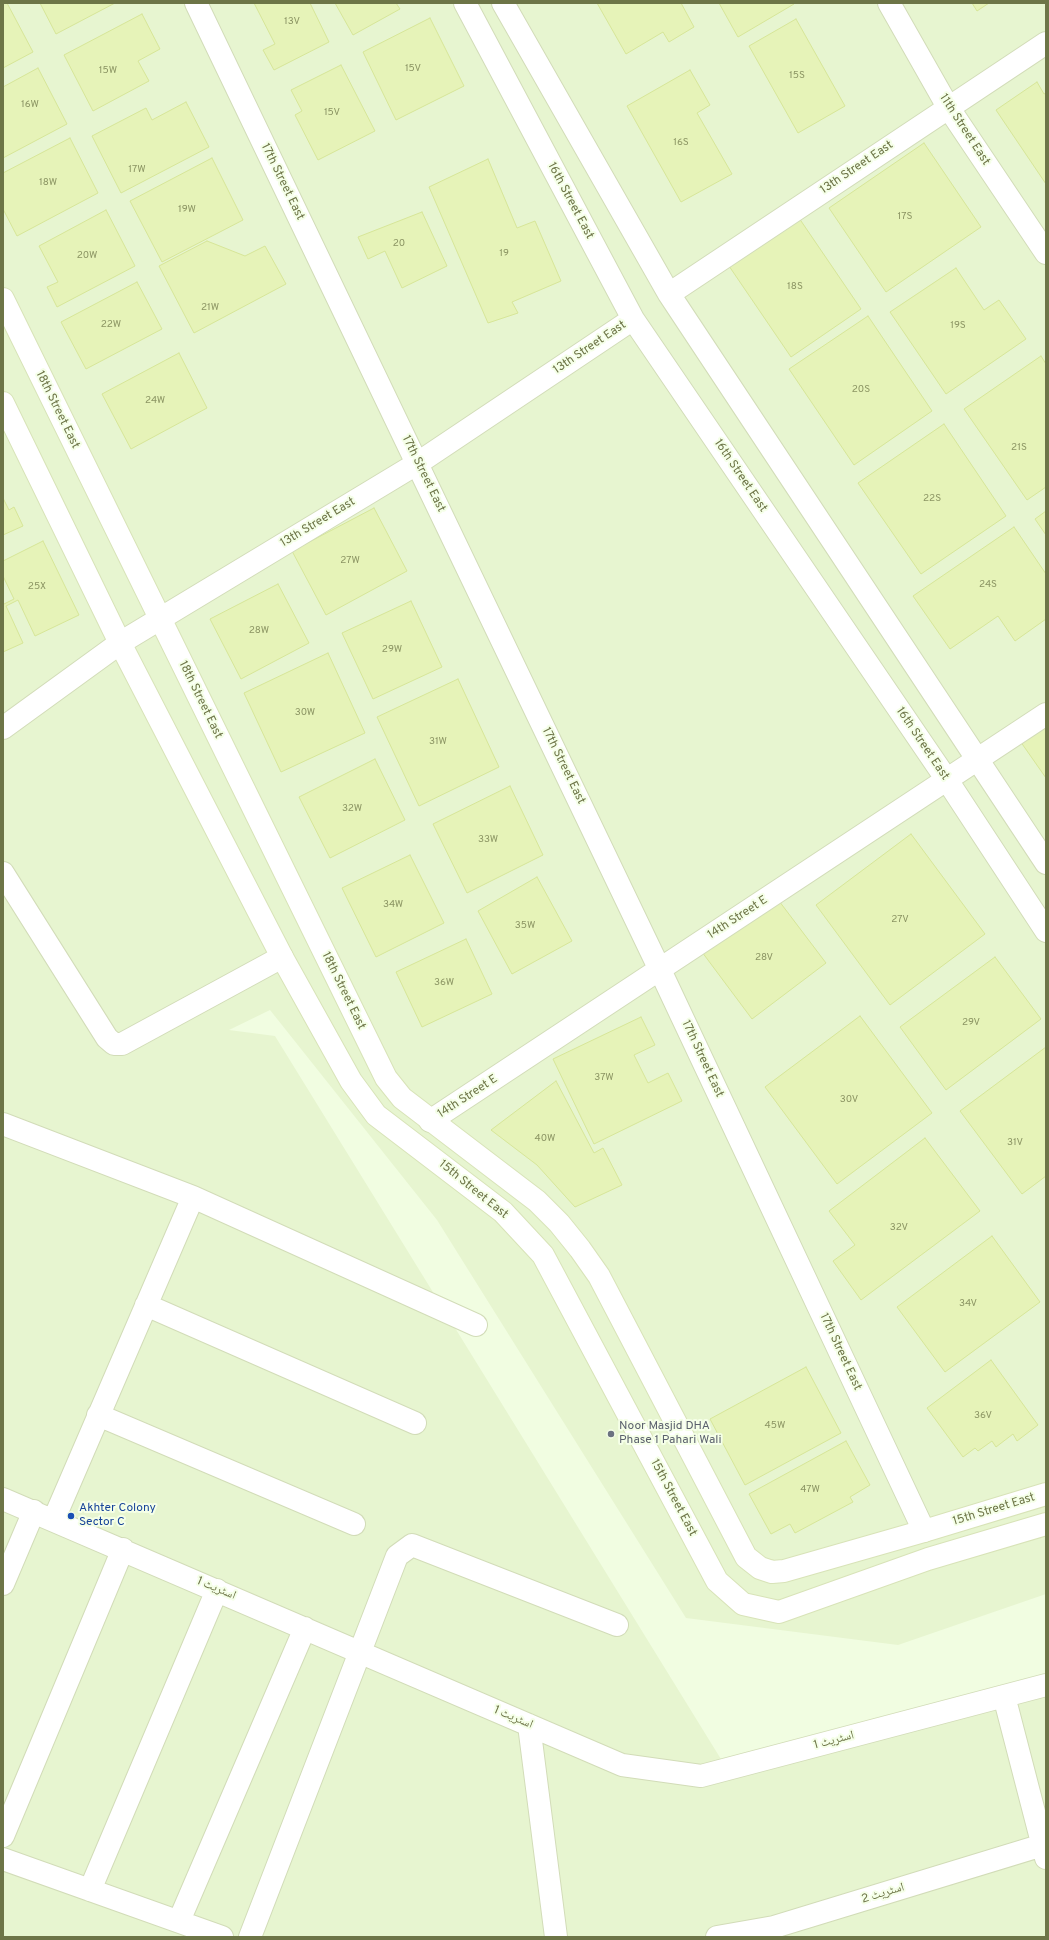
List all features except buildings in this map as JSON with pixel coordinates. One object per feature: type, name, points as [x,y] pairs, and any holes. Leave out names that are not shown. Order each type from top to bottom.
[{"type":"street","name":"17th Street East","points":[[196,3],[660,970],[924,1531]]},
{"type":"street","name":"16th Street East","points":[[465,3],[633,319],[946,780],[1046,931]]},
{"type":"street","points":[[503,3],[669,294],[1046,863]]},
{"type":"street","name":"11th Street East","points":[[889,3],[948,107],[1046,253]]},
{"type":"street","name":"13th Street East","points":[[669,294],[1046,43]]},
{"type":"street","name":"18th Street East","points":[[3,299],[386,1078],[402,1098]]},
{"type":"street","name":"13th Street East","points":[[3,728],[120,643],[418,463],[633,319]]},
{"type":"street","points":[[3,403],[120,643],[282,957],[122,1044],[114,1044],[108,1038],[3,873]]},
{"type":"street","name":"14th Street E","points":[[430,1121],[1046,714]]},
{"type":"street","name":"15th Street East","points":[[282,957],[351,1081],[376,1115],[503,1212],[543,1255],[717,1581],[743,1604],[779,1612],[928,1559],[1046,1524]]},
{"type":"street","name":"15th Street East","points":[[402,1098],[430,1121],[537,1201],[559,1223],[580,1249],[599,1276],[746,1557],[760,1568],[772,1572],[784,1570],[924,1531],[1046,1494]]},
{"type":"street","points":[[3,1124],[193,1197],[476,1325]]},
{"type":"street","points":[[54,1519],[193,1197]]},
{"type":"street","points":[[146,1305],[415,1423]]},
{"type":"street","points":[[98,1415],[354,1524]]},
{"type":"street","name":"اسٹریٹ 1","points":[[3,1499],[54,1519],[622,1765],[701,1776],[1046,1685]]},
{"type":"street","points":[[3,1584],[34,1511]]},
{"type":"street","points":[[250,1937],[397,1556],[412,1545],[617,1625]]},
{"type":"street","points":[[3,1836],[123,1549]]},
{"type":"street","points":[[90,1890],[217,1590]]},
{"type":"street","points":[[179,1922],[305,1628]]},
{"type":"street","points":[[1004,1696],[1045,1849]]},
{"type":"street","points":[[530,1725],[556,1937]]},
{"type":"street","name":"اسٹریٹ 2","points":[[718,1937],[774,1927],[1045,1849]]},
{"type":"street","points":[[3,1859],[216,1936]]},
{"type":"shaded area","points":[[3,3],[1046,3],[1046,1594],[898,1645],[686,1618],[437,1220],[270,1010],[229,1030],[275,1036],[732,1777],[1046,1687],[1046,1937],[3,1937]]},
{"type":"place","name":"Noor Masjid DHA Phase 1 Pahari Wali","points":[[611,1434]]},
{"type":"place","name":"Akhter Colony Sector C","points":[[71,1516]]}]
